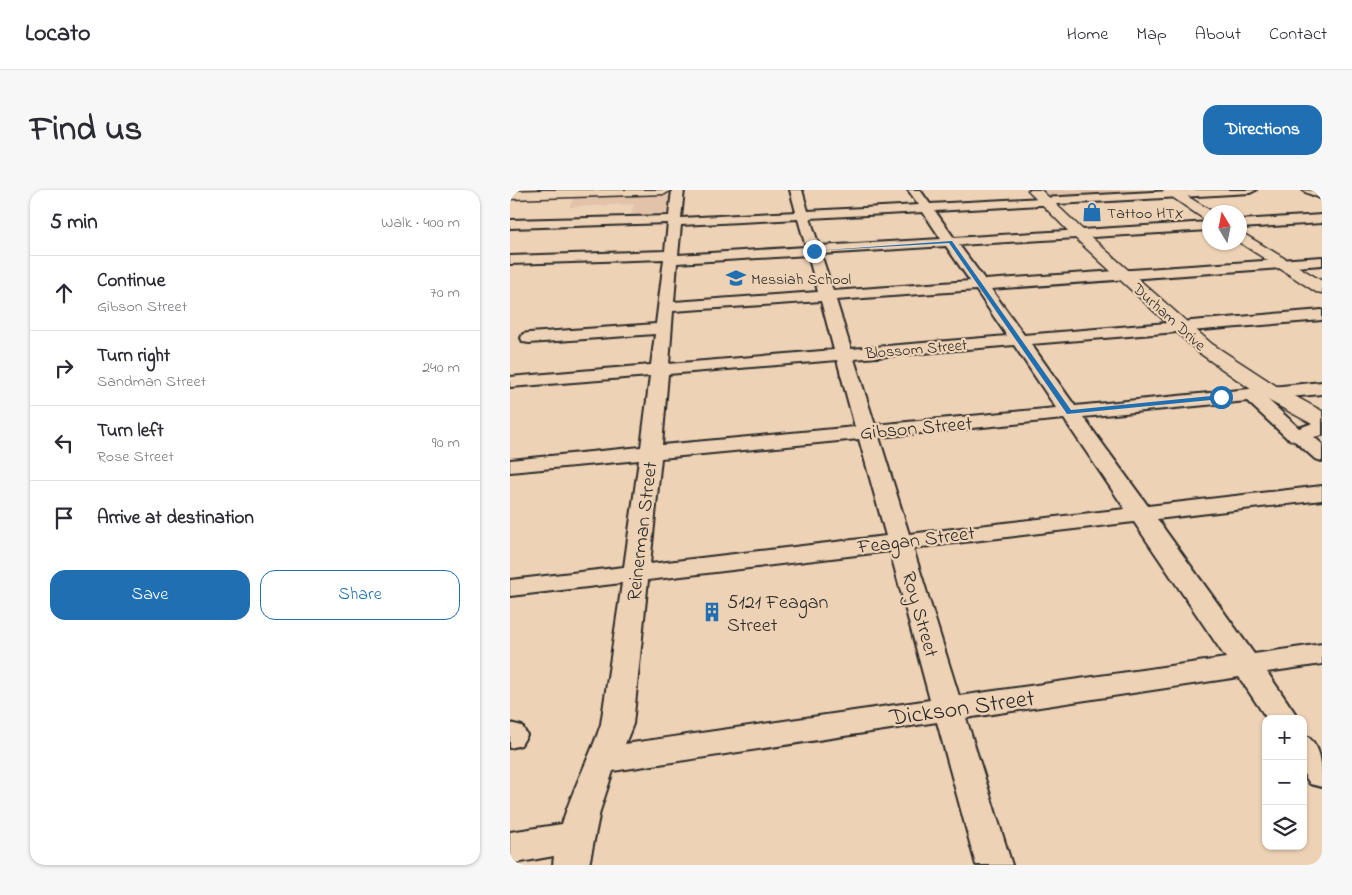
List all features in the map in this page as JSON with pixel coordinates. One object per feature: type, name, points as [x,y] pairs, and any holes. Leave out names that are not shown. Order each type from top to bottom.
[{"type":"main road","points":[[510,195],[665,190]]},
{"type":"main road","points":[[1172,192],[1202,211]]},
{"type":"main road","name":"Durham Drive","points":[[1040,196],[1181,327],[1261,393],[1322,420]]},
{"type":"main road","points":[[1247,240],[1322,288]]},
{"type":"street","name":"Reinerman Street","points":[[573,851],[602,760],[612,741],[617,724],[651,452],[678,190]]},
{"type":"street","name":"Roy Street","points":[[796,190],[994,865]]},
{"type":"street","points":[[914,190],[1281,715]]},
{"type":"street","points":[[510,224],[804,215],[926,208],[1040,196],[1250,190]]},
{"type":"street","points":[[1309,190],[1322,196]]},
{"type":"street","points":[[1247,224],[1322,219]]},
{"type":"street","points":[[510,260],[671,257],[814,251],[1202,226]]},
{"type":"street","points":[[529,338],[827,296],[1322,261]]},
{"type":"street","name":"Blossom Street","points":[[510,382],[1322,315]]},
{"type":"street","name":"Gibson Street","points":[[510,466],[1322,388]]},
{"type":"street","points":[[1261,393],[1294,434],[1304,438],[1322,455]]},
{"type":"street","points":[[1304,438],[1309,430],[1322,429]]},
{"type":"street","name":"Feagan Street","points":[[510,588],[1322,493]]},
{"type":"street","name":"Dickson Street","points":[[602,760],[1322,654]]},
{"type":"street","points":[[1307,753],[1322,774]]},
{"type":"street","points":[[510,848],[573,851]]},
{"type":"shaded area","points":[[1041,190],[1158,190],[1161,192],[1054,199]]},
{"type":"shaded area","points":[[675,193],[671,218],[630,219],[634,204],[569,207],[575,196]]},
{"type":"place","name":"Tattoo HTX","points":[[1092,212]]},
{"type":"place","name":"Messiah School","points":[[736,278]]},
{"type":"place","name":"5121 Feagan Street","points":[[712,612]]},
{"type":"route","points":[[814,251],[950,242],[1069,412],[1221,397]]}]
